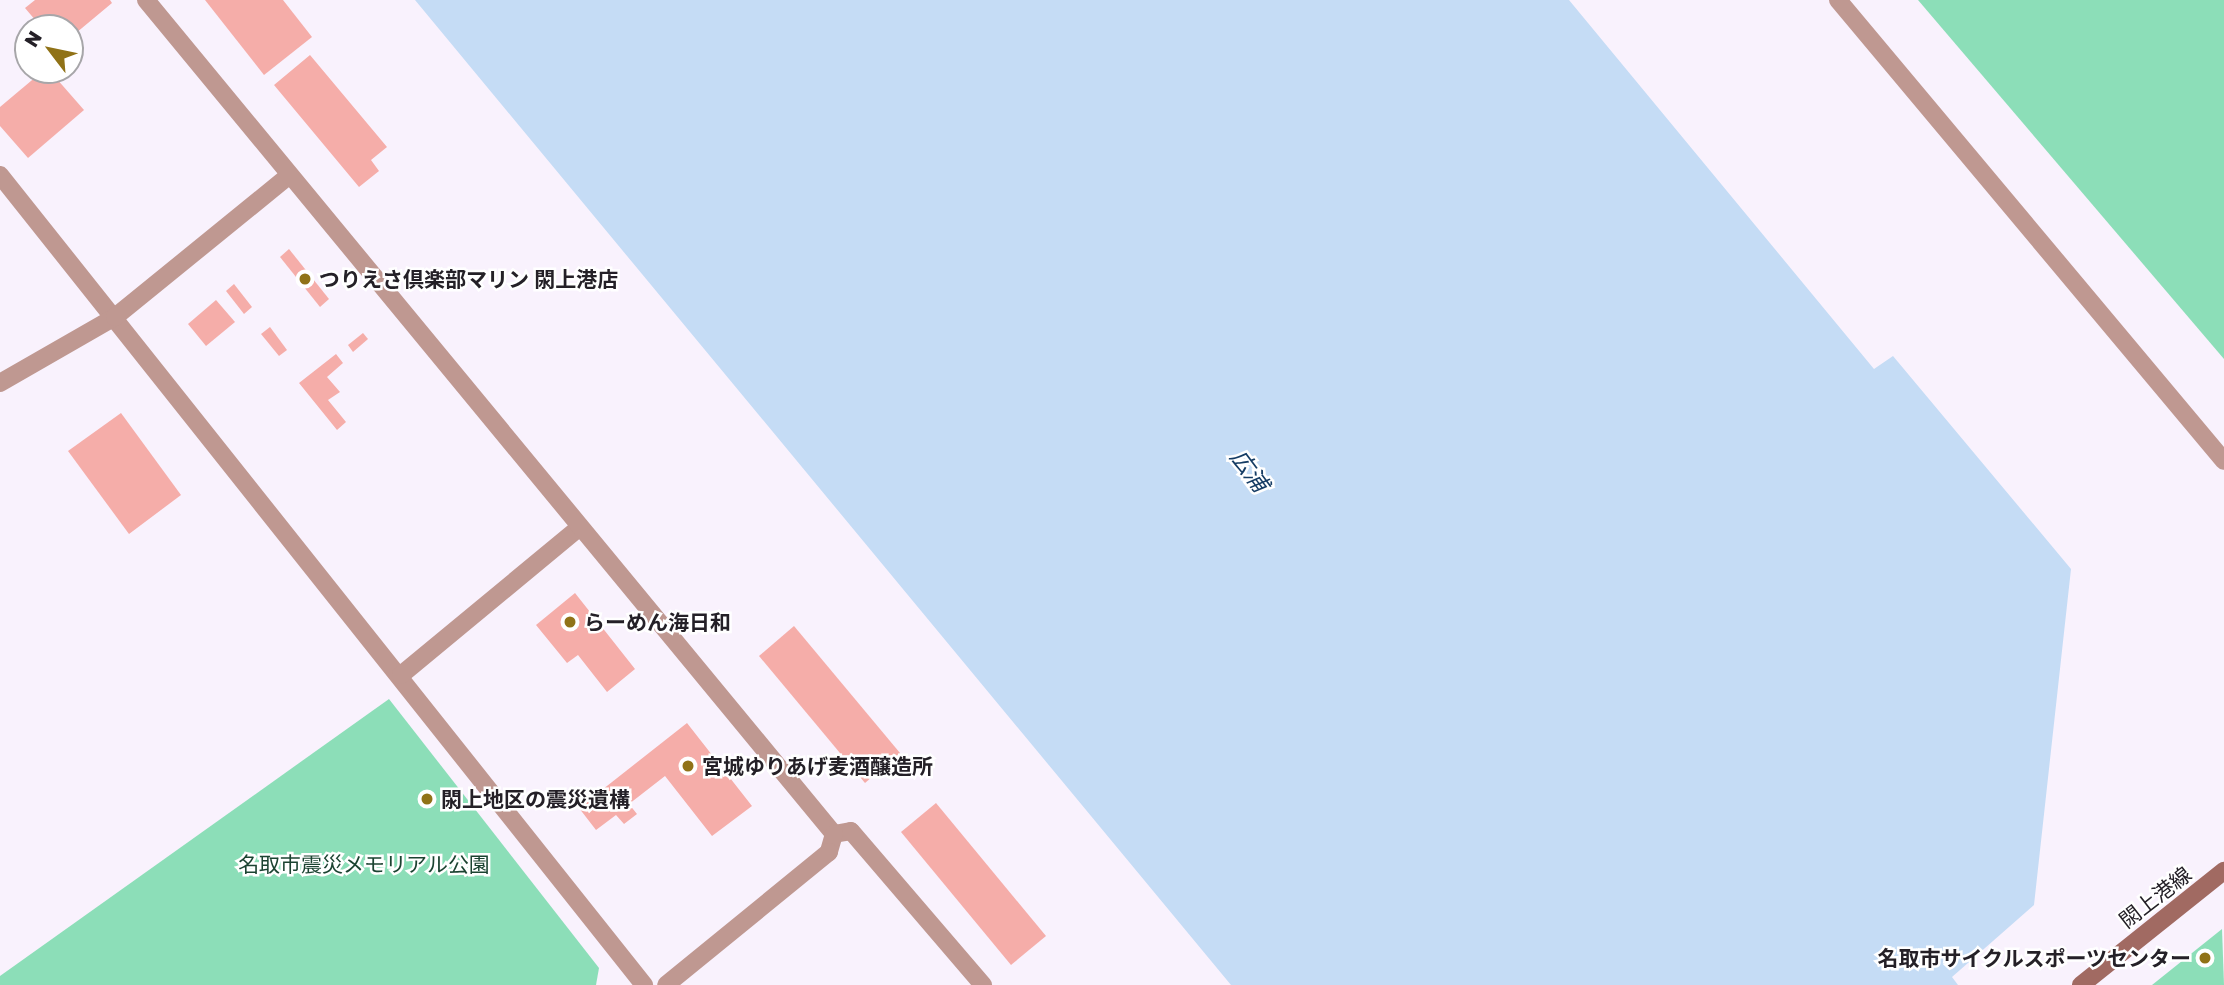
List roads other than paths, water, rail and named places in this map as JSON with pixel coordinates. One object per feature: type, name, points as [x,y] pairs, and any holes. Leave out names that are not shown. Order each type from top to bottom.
[{"type":"main road","name":"閖上港線","points":[[2081,985],[2224,871]]},
{"type":"street","points":[[146,0],[834,834]]},
{"type":"street","points":[[1838,0],[2224,461]]},
{"type":"street","points":[[0,175],[401,674],[644,985]]},
{"type":"street","points":[[0,383],[115,317],[290,175]]},
{"type":"street","points":[[401,674],[580,527]]},
{"type":"street","points":[[834,834],[851,831],[983,985]]},
{"type":"street","points":[[666,985],[829,852],[834,834]]},
{"type":"water","name":"広浦","points":[[415,0],[1569,0],[1874,369],[1893,356],[2071,569],[2034,905],[1952,977],[1958,985],[1231,985]]},
{"type":"place","name":"つりえさ倶楽部マリン 閖上港店","points":[[305,279]]},
{"type":"place","name":"らーめん海日和","points":[[570,622]]},
{"type":"place","name":"宮城ゆりあげ麦酒醸造所","points":[[688,766]]},
{"type":"place","name":"閖上地区の震災遺構","points":[[427,799]]},
{"type":"place","name":"名取市サイクルスポーツセンター","points":[[2205,958]]},
{"type":"park label","name":"名取市震災メモリアル公園","points":[[364,864]]}]
